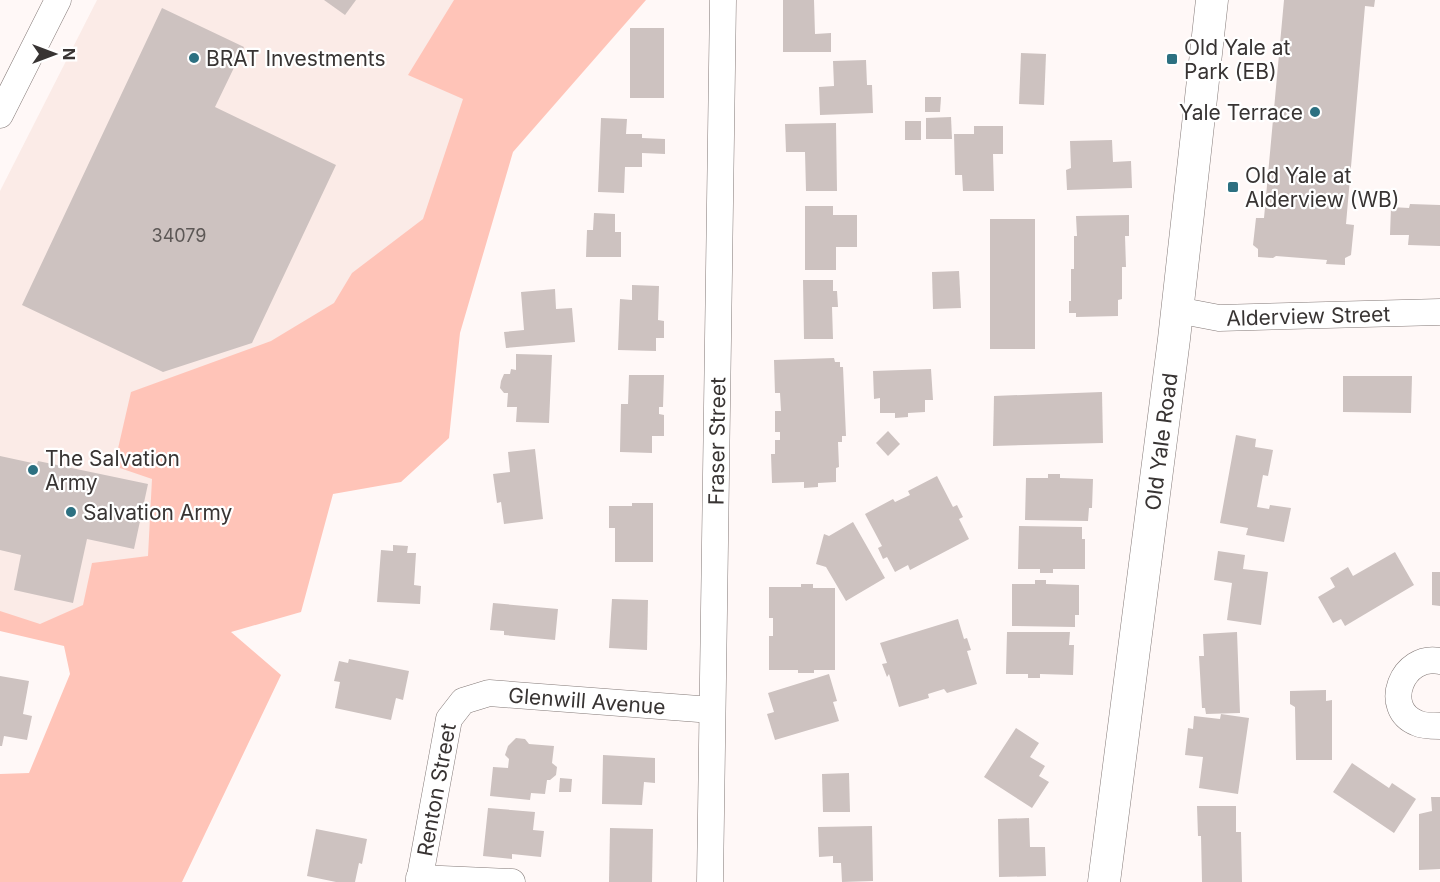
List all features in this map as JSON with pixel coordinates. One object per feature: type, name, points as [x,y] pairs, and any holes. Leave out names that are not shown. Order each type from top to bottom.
[{"type":"main road","name":"Old Yale Road","points":[[1104,882],[1178,310],[1212,0]]},
{"type":"street","points":[[0,115],[58,0]]},
{"type":"street","name":"Fraser Street","points":[[710,882],[723,0]]},
{"type":"street","name":"Alderview Street","points":[[1178,310],[1219,318],[1440,312]]},
{"type":"street","points":[[1440,661],[1420,662],[1406,672],[1398,691],[1400,706],[1406,717],[1418,724],[1440,726]]},
{"type":"street","name":"Glenwill Avenue","points":[[463,701],[489,693],[712,710]]},
{"type":"street","name":"Renton Street","points":[[419,880],[449,719],[463,701]]},
{"type":"street","points":[[419,880],[512,882]]},
{"type":"shaded area","points":[[97,0],[590,0],[182,608],[55,639],[0,620],[0,191]]},
{"type":"shaded area","points":[[454,0],[646,0],[513,152],[460,333],[449,438],[401,482],[333,494],[301,612],[231,632],[281,675],[182,882],[0,882],[0,774],[29,773],[70,674],[64,646],[0,631],[0,611],[40,624],[83,605],[92,563],[148,556],[152,479],[114,466],[131,392],[271,341],[334,303],[352,273],[423,219],[463,99],[408,75]]},
{"type":"building","points":[[324,0],[356,0],[345,15]]},
{"type":"building","points":[[783,0],[814,0],[815,34],[831,33],[831,52],[783,52]]},
{"type":"building","name":"Yale Terrace","points":[[1284,0],[1375,0],[1374,7],[1365,6],[1346,224],[1354,225],[1351,255],[1345,258],[1345,265],[1326,264],[1327,260],[1258,257],[1258,249],[1253,245],[1256,218],[1264,218]]},
{"type":"building","points":[[162,8],[244,47],[215,107],[336,165],[252,343],[163,372],[22,305]]},
{"type":"building","points":[[630,28],[664,28],[664,98],[630,98]]},
{"type":"building","points":[[1021,53],[1046,54],[1044,105],[1019,104]]},
{"type":"building","points":[[866,60],[867,85],[872,85],[873,113],[820,115],[819,87],[834,86],[833,61]]},
{"type":"building","points":[[925,97],[941,97],[940,112],[925,112]]},
{"type":"building","points":[[951,117],[952,139],[926,139],[926,118]]},
{"type":"building","points":[[601,118],[627,119],[626,134],[642,134],[642,138],[665,139],[665,154],[642,153],[642,167],[625,167],[624,193],[598,192]]},
{"type":"building","points":[[905,121],[921,121],[921,140],[905,140]]},
{"type":"building","points":[[836,123],[837,191],[806,191],[805,152],[786,152],[785,124]]},
{"type":"building","points":[[974,126],[1003,126],[1003,154],[993,154],[994,191],[963,191],[962,175],[955,175],[954,134],[974,134]]},
{"type":"building","points":[[1112,140],[1113,162],[1131,161],[1132,188],[1067,190],[1066,170],[1071,168],[1070,141]]},
{"type":"building","points":[[1410,204],[1440,205],[1440,246],[1408,245],[1409,235],[1390,235],[1391,207],[1409,208]]},
{"type":"building","points":[[805,206],[833,206],[833,215],[857,215],[857,247],[836,247],[836,270],[805,270]]},
{"type":"building","points":[[594,213],[615,214],[615,232],[621,232],[621,257],[586,257],[587,230],[593,230]]},
{"type":"building","points":[[1129,215],[1129,236],[1125,236],[1126,267],[1122,267],[1122,299],[1118,300],[1118,316],[1076,317],[1076,313],[1069,313],[1069,301],[1071,301],[1071,269],[1074,269],[1074,236],[1077,236],[1076,216]]},
{"type":"building","points":[[990,219],[1035,219],[1035,349],[990,349]]},
{"type":"building","points":[[959,271],[961,308],[933,309],[932,272]]},
{"type":"building","points":[[803,280],[833,280],[833,291],[837,291],[838,307],[832,307],[833,339],[804,339]]},
{"type":"building","points":[[632,285],[659,286],[658,320],[664,321],[664,338],[656,338],[656,351],[618,350],[620,299],[632,300]]},
{"type":"building","points":[[555,289],[556,309],[572,308],[575,342],[506,348],[504,332],[524,330],[521,292]]},
{"type":"building","points":[[516,354],[552,355],[549,423],[516,422],[517,407],[507,407],[508,393],[504,393],[500,388],[501,381],[504,374],[510,374],[511,369],[516,370]]},
{"type":"building","points":[[834,358],[835,362],[840,362],[840,367],[843,367],[846,436],[842,436],[842,442],[838,442],[839,467],[836,468],[836,482],[818,483],[818,487],[804,488],[804,482],[772,483],[771,454],[775,454],[775,440],[780,440],[780,432],[775,432],[775,411],[781,411],[780,393],[775,393],[774,360]]},
{"type":"building","points":[[931,369],[933,400],[925,400],[925,412],[908,413],[908,417],[895,418],[895,413],[880,413],[880,398],[874,399],[873,371]]},
{"type":"building","points":[[629,375],[664,375],[663,407],[659,407],[659,414],[664,415],[664,436],[652,436],[652,453],[620,452],[621,404],[628,404]]},
{"type":"building","points":[[1343,376],[1412,376],[1411,413],[1343,412]]},
{"type":"building","points":[[1102,392],[1103,443],[993,446],[994,396]]},
{"type":"building","points":[[888,431],[900,444],[888,456],[876,443]]},
{"type":"building","points":[[1236,435],[1256,439],[1255,447],[1273,450],[1268,476],[1263,475],[1257,507],[1269,509],[1270,505],[1291,508],[1284,542],[1246,535],[1248,528],[1220,523]]},
{"type":"building","points":[[535,449],[543,519],[504,524],[501,502],[497,503],[493,474],[510,472],[508,452]]},
{"type":"building","name":"Salvation Army","points":[[0,456],[37,464],[38,461],[148,484],[134,549],[87,539],[73,603],[14,590],[21,555],[0,550]]},
{"type":"building","points":[[1048,474],[1060,474],[1060,478],[1093,479],[1092,508],[1089,508],[1088,521],[1025,520],[1026,478],[1048,478]]},
{"type":"building","points":[[937,476],[953,507],[957,505],[963,517],[959,519],[969,539],[910,570],[908,565],[895,572],[887,557],[883,559],[878,548],[882,546],[865,514],[893,499],[895,502],[910,495],[908,491]]},
{"type":"building","points":[[632,503],[653,503],[653,562],[615,562],[615,528],[609,528],[609,506],[632,506]]},
{"type":"building","points":[[853,522],[885,578],[846,601],[826,567],[816,564],[824,534],[829,536]]},
{"type":"building","points":[[1019,526],[1082,527],[1082,539],[1085,539],[1085,569],[1053,569],[1053,573],[1040,573],[1040,569],[1018,569]]},
{"type":"building","points":[[393,545],[408,546],[407,553],[416,553],[414,585],[421,586],[420,604],[377,602],[381,550],[393,551]]},
{"type":"building","points":[[1218,551],[1245,555],[1243,569],[1268,572],[1261,625],[1227,620],[1232,583],[1214,580]]},
{"type":"building","points":[[1395,552],[1414,585],[1345,626],[1341,619],[1333,623],[1318,597],[1335,587],[1330,578],[1348,567],[1353,576]]},
{"type":"building","points":[[1432,572],[1440,572],[1440,606],[1432,605]]},
{"type":"building","points":[[1035,580],[1046,580],[1046,584],[1079,585],[1079,615],[1075,615],[1075,627],[1012,626],[1012,584],[1035,584]]},
{"type":"building","points":[[801,584],[813,584],[813,588],[835,588],[835,670],[798,673],[798,670],[769,670],[769,636],[773,636],[773,618],[769,618],[769,587],[801,587]]},
{"type":"building","points":[[612,599],[648,600],[647,650],[609,648]]},
{"type":"building","points":[[493,603],[558,609],[555,640],[504,635],[504,631],[490,630]]},
{"type":"building","points":[[958,619],[964,639],[967,638],[971,650],[967,651],[977,684],[947,693],[944,689],[928,694],[929,698],[899,707],[889,674],[887,677],[882,664],[887,663],[880,643]]},
{"type":"building","points":[[1007,632],[1070,632],[1069,645],[1074,645],[1073,675],[1040,674],[1040,678],[1028,678],[1028,674],[1006,674]]},
{"type":"building","points":[[1237,632],[1240,713],[1206,714],[1205,708],[1202,708],[1199,656],[1204,656],[1203,634]]},
{"type":"building","points":[[349,659],[409,671],[403,700],[396,698],[391,720],[335,708],[340,682],[334,681],[339,661],[348,663]]},
{"type":"building","points":[[829,674],[837,701],[833,702],[839,721],[775,740],[767,714],[774,712],[768,693]]},
{"type":"building","points":[[0,676],[29,681],[23,714],[32,716],[27,740],[4,736],[2,746],[0,746]]},
{"type":"building","points":[[1326,690],[1326,701],[1332,700],[1332,760],[1296,760],[1295,707],[1290,704],[1290,691]]},
{"type":"building","points":[[1221,714],[1249,718],[1238,794],[1199,788],[1203,757],[1185,755],[1188,728],[1193,729],[1194,716],[1220,719]]},
{"type":"building","points":[[1016,728],[1039,743],[1030,757],[1045,766],[1039,776],[1049,782],[1032,808],[984,777]]},
{"type":"building","points":[[516,738],[525,739],[529,744],[554,746],[552,763],[557,767],[556,775],[547,780],[545,794],[531,793],[530,800],[490,796],[493,767],[508,768],[509,759],[505,755],[508,746]]},
{"type":"building","points":[[603,755],[655,758],[655,783],[644,782],[642,805],[602,804]]},
{"type":"building","points":[[1352,763],[1389,788],[1392,783],[1416,799],[1394,833],[1333,792]]},
{"type":"building","points":[[849,773],[850,812],[823,812],[822,774]]},
{"type":"building","points":[[560,778],[572,779],[571,792],[559,792]]},
{"type":"building","points":[[1431,797],[1440,797],[1440,869],[1419,870],[1419,814],[1432,811]]},
{"type":"building","points":[[1197,806],[1236,806],[1236,832],[1241,832],[1242,882],[1202,882],[1201,836],[1198,836]]},
{"type":"building","points":[[488,808],[535,812],[533,830],[544,831],[541,857],[512,854],[512,859],[483,856]]},
{"type":"building","points":[[1029,818],[1030,847],[1045,847],[1046,876],[999,877],[998,819]]},
{"type":"building","points":[[872,826],[873,881],[842,882],[841,863],[833,863],[833,856],[819,857],[818,827]]},
{"type":"building","points":[[610,828],[653,829],[652,882],[609,882]]},
{"type":"building","points":[[316,829],[367,839],[362,864],[359,863],[355,882],[336,882],[307,876]]},
{"type":"place","name":"BRAT Investments","points":[[194,58]]},
{"type":"place","name":"Old Yale at Park (EB)","points":[[1172,59]]},
{"type":"place","name":"Yale Terrace","points":[[1315,112]]},
{"type":"place","name":"Old Yale at Alderview (WB)","points":[[1233,187]]},
{"type":"place","name":"The Salvation Army","points":[[33,470]]},
{"type":"place","name":"Salvation Army","points":[[71,512]]}]
